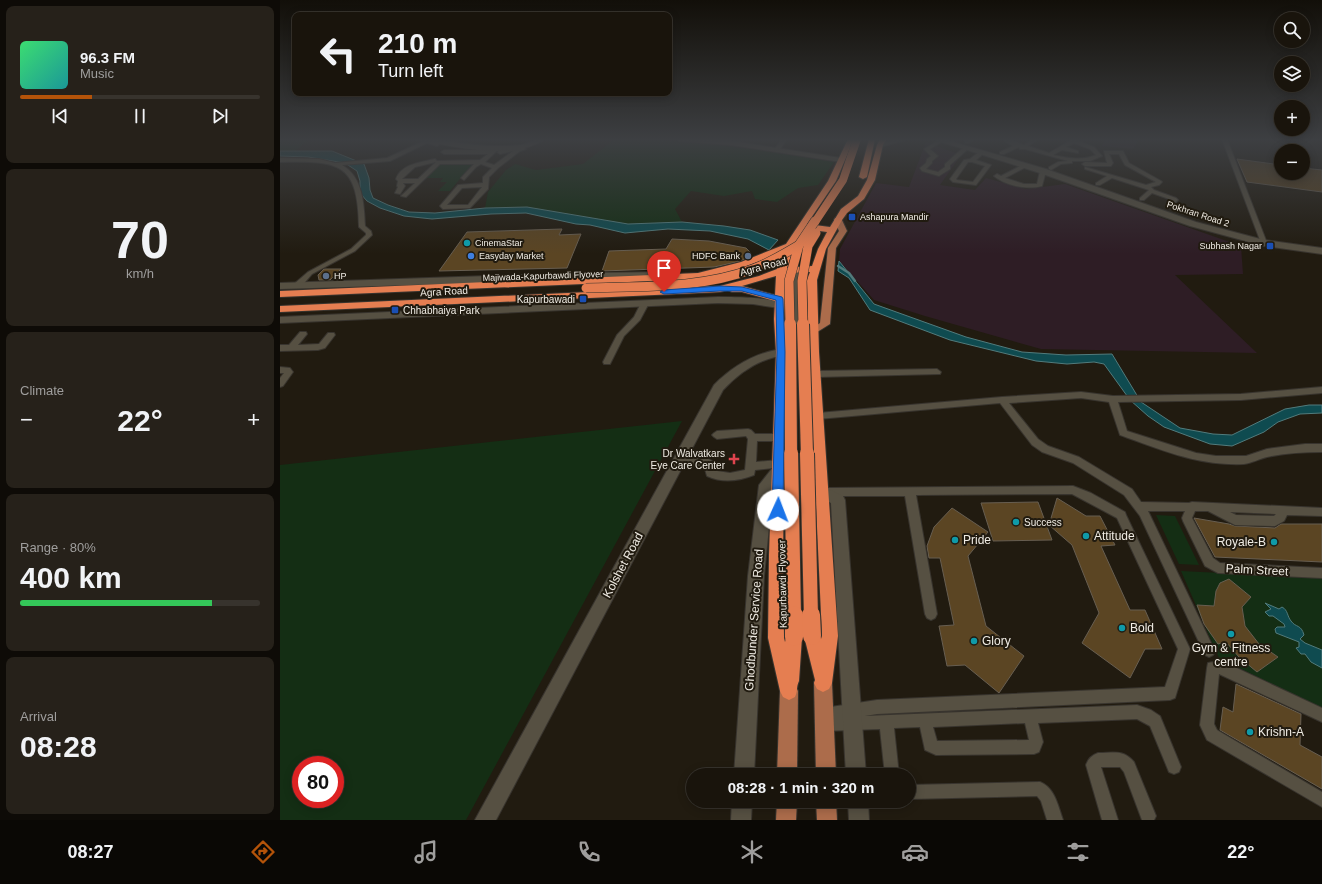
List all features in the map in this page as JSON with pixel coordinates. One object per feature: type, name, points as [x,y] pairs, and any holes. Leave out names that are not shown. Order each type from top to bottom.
[{"type":"highway","points":[[789,690],[776,638],[776,555],[779,437],[789,351],[780,302],[781,271],[802,226],[834,177]]},
{"type":"highway","name":"Kapurbawdi Flyover","points":[[789,690],[794,637],[789,281],[794,245],[844,177]]},
{"type":"highway","points":[[823,683],[812,636],[802,281],[808,246],[851,177]]},
{"type":"highway","points":[[823,683],[830,636],[814,352],[819,327],[812,280],[822,249],[862,177]]},
{"type":"highway","points":[[844,211],[861,197],[872,177]]},
{"type":"highway","points":[[802,226],[832,230]]},
{"type":"highway","points":[[794,245],[822,249]]},
{"type":"highway","name":"Agra Road","points":[[280,294],[415,285],[698,276],[732,270],[794,245]]},
{"type":"highway","name":"Majiwada-Kapurbawdi Flyover","points":[[280,300],[678,284],[719,279],[758,267],[794,245]]},
{"type":"highway","name":"Agra Road","points":[[280,309],[720,289],[762,278],[781,271],[815,269]]},
{"type":"highway","points":[[310,292],[318,285]]},
{"type":"highway","points":[[720,289],[742,289],[780,302]]},
{"type":"highway","points":[[431,313],[438,302]]},
{"type":"highway","points":[[283,321],[299,309]]},
{"type":"main road","points":[[819,327],[832,248],[843,231],[838,220]]},
{"type":"main road","points":[[823,683],[826,768]]},
{"type":"main road","points":[[787,768],[789,690]]},
{"type":"main road","points":[[786,820],[787,808]]},
{"type":"main road","points":[[826,808],[827,820]]},
{"type":"street","points":[[297,286],[310,273],[353,250],[369,235],[369,232],[362,227],[361,206],[353,177]]},
{"type":"street","points":[[398,193],[402,186],[400,186],[401,181],[400,177]]},
{"type":"street","points":[[404,196],[423,177]]},
{"type":"street","points":[[485,185],[460,186],[443,207],[468,207],[484,189],[485,185],[486,177]]},
{"type":"street","points":[[954,177],[953,179],[955,181],[974,184],[979,177]]},
{"type":"street","points":[[1000,177],[1036,187],[1042,182],[1042,177]]},
{"type":"street","name":"Pokhran Road 2","points":[[1061,177],[1193,224],[1239,237],[1264,243],[1322,251]]},
{"type":"street","name":"Pokhran Road 2","points":[[1079,177],[1239,231],[1322,243]]},
{"type":"street","points":[[1098,184],[1109,177]]},
{"type":"street","points":[[1115,177],[1149,188],[1174,199],[1175,200],[1172,203]]},
{"type":"street","points":[[1132,177],[1149,188]]},
{"type":"street","points":[[1142,199],[1149,188],[1159,182],[1150,177]]},
{"type":"street","points":[[1239,177],[1264,243]]},
{"type":"street","points":[[401,181],[420,181]]},
{"type":"street","points":[[789,351],[798,269]]},
{"type":"street","points":[[280,286],[415,285]]},
{"type":"street","points":[[283,321],[431,313],[644,305],[718,300],[780,302]]},
{"type":"street","points":[[607,362],[621,335],[637,318],[644,305]]},
{"type":"street","points":[[291,348],[302,334]]},
{"type":"street","points":[[280,348],[322,346],[332,335]]},
{"type":"street","name":"Kolshet Road","points":[[486,820],[718,388],[728,377],[750,363],[789,351]]},
{"type":"street","points":[[280,370],[287,370],[289,372],[280,384]]},
{"type":"street","points":[[816,374],[938,372]]},
{"type":"street","points":[[818,416],[1002,400],[1081,395],[1113,399],[1241,397],[1322,390]]},
{"type":"street","points":[[1113,399],[1123,433],[1196,457],[1216,460],[1246,460],[1267,453],[1305,448],[1322,448]]},
{"type":"street","points":[[1002,400],[1035,442],[1045,449],[1076,460],[1128,492],[1141,510],[1209,652]]},
{"type":"street","points":[[678,463],[707,462],[710,464],[711,472],[721,476],[746,475],[750,472],[753,438],[748,432],[718,435]]},
{"type":"street","points":[[753,438],[779,437]]},
{"type":"street","points":[[751,466],[779,467]]},
{"type":"street","name":"Ghodbunder Service Road","points":[[744,768],[756,576],[766,485],[779,467]]},
{"type":"street","points":[[822,492],[1073,490],[1087,496],[1121,515],[1184,649],[1170,693],[877,707],[852,717]]},
{"type":"street","points":[[822,492],[838,500],[856,768]]},
{"type":"street","points":[[910,492],[931,614]]},
{"type":"street","points":[[1141,510],[1190,506],[1210,507],[1234,520],[1275,521],[1280,518],[1283,510],[1322,512]]},
{"type":"street","name":"Palm Street","points":[[1190,506],[1187,518],[1209,562],[1218,568],[1322,573]]},
{"type":"street","points":[[1322,715],[1221,668],[1213,668],[1206,725],[1212,736],[1322,800]]},
{"type":"street","points":[[825,719],[852,717],[886,722],[1137,712],[1146,715],[1155,721],[1174,767]]},
{"type":"street","points":[[925,720],[930,745],[936,748],[1034,747],[1036,742],[1030,716]]},
{"type":"street","points":[[886,722],[891,768]]},
{"type":"street","points":[[1110,820],[1093,765],[1098,760],[1123,760],[1129,767],[1148,816]]},
{"type":"street","points":[[916,792],[1040,789],[1047,796],[1055,820]]},
{"type":"street","points":[[741,820],[742,808]]},
{"type":"street","points":[[858,808],[859,820]]},
{"type":"shaded area","points":[[913,177],[945,177],[940,185],[975,190],[986,178],[1026,189],[1065,184],[1241,246],[1243,274],[1175,275],[1257,353],[1041,349],[874,300],[839,261],[840,249],[876,183],[909,187]]},
{"type":"green space","points":[[461,177],[450,191],[438,191],[447,182],[440,182],[443,178],[426,178]]},
{"type":"green space","points":[[500,177],[823,177],[818,185],[798,188],[777,202],[755,199],[752,191],[724,196],[691,191],[675,209],[682,222],[628,224],[527,207],[485,208],[488,192]]},
{"type":"green space","points":[[682,421],[466,820],[280,820],[280,465]]},
{"type":"green space","points":[[1156,515],[1175,516],[1199,565],[1179,564]]},
{"type":"green space","points":[[1181,571],[1322,578],[1322,709],[1219,658]]},
{"type":"water","points":[[359,177],[369,177],[370,190],[373,198],[409,212],[435,213],[485,208],[527,207],[628,224],[682,222],[724,226],[750,230],[778,240],[769,250],[748,239],[710,231],[668,229],[625,233],[526,213],[491,214],[432,219],[404,216],[380,208],[367,201],[360,193]]},
{"type":"water","points":[[839,261],[874,304],[966,337],[1022,352],[1066,355],[1112,354],[1141,402],[1180,428],[1213,434],[1232,435],[1285,409],[1309,405],[1322,405],[1322,413],[1300,414],[1278,422],[1264,432],[1232,446],[1210,444],[1164,427],[1148,416],[1130,400],[1104,364],[1094,362],[1067,364],[1036,361],[950,340],[870,310],[849,278],[838,271]]},
{"type":"water","points":[[1265,603],[1279,609],[1282,607],[1284,608],[1291,621],[1303,632],[1304,635],[1300,639],[1305,643],[1322,650],[1322,668],[1311,662],[1305,654],[1301,654],[1296,648],[1299,647],[1299,642],[1276,633],[1275,629],[1277,627],[1285,627],[1284,624],[1273,616],[1269,616],[1265,612],[1271,609]]},
{"type":"building","points":[[1245,177],[1274,177],[1274,180],[1310,180],[1310,177],[1322,177],[1322,192],[1247,182]]},
{"type":"building","points":[[562,229],[559,235],[581,234],[567,268],[439,271],[467,232]]},
{"type":"building","points":[[672,239],[709,241],[746,248],[751,255],[741,261],[714,267],[602,271],[609,251],[666,249]]},
{"type":"building","name":"HP","points":[[324,269],[341,269],[330,280],[319,280],[318,275]]},
{"type":"building","name":"Bold","points":[[1057,498],[1086,516],[1100,516],[1115,545],[1101,546],[1130,610],[1145,610],[1162,649],[1145,649],[1130,678],[1082,643],[1099,613],[1072,545],[1049,525]]},
{"type":"building","name":"Success","points":[[1038,502],[1052,540],[993,541],[981,503]]},
{"type":"building","name":"Glory","points":[[952,508],[988,532],[968,556],[986,626],[1024,656],[999,693],[965,665],[947,666],[939,626],[954,625],[940,558],[929,558],[927,546],[934,527]]},
{"type":"building","points":[[1194,518],[1235,526],[1275,528],[1281,524],[1322,524],[1322,562],[1215,557]]},
{"type":"building","name":"Gym & Fitness centre","points":[[1229,579],[1251,597],[1242,607],[1245,626],[1259,644],[1278,657],[1257,672],[1239,657],[1226,642],[1218,644],[1204,624],[1197,605],[1214,606],[1216,591],[1220,583]]},
{"type":"building","name":"Krishn-A","points":[[1236,684],[1301,714],[1300,745],[1322,757],[1322,789],[1220,730],[1223,707],[1233,712]]},
{"type":"waterway","points":[[838,266],[849,273],[855,281]]},
{"type":"place","name":"Ashapura Mandir","points":[[852,217]]},
{"type":"place","name":"CinemaStar","points":[[467,243]]},
{"type":"place","name":"Subhash Nagar","points":[[1270,246]]},
{"type":"place","name":"Easyday Market","points":[[471,256]]},
{"type":"place","name":"HDFC Bank","points":[[748,256]]},
{"type":"place","name":"HP","points":[[326,276]]},
{"type":"place","name":"Kapurbawadi","points":[[583,299]]},
{"type":"place","name":"Chhabhaiya Park","points":[[395,310]]},
{"type":"place","name":"Dr Walvatkars Eye Care Center","points":[[734,459]]},
{"type":"place","name":"Success","points":[[1016,522]]},
{"type":"place","name":"Attitude","points":[[1086,536]]},
{"type":"place","name":"Pride","points":[[955,540]]},
{"type":"place","name":"Royale-B","points":[[1274,542]]},
{"type":"place","name":"Bold","points":[[1122,628]]},
{"type":"place","name":"Gym & Fitness centre","points":[[1231,634]]},
{"type":"place","name":"Glory","points":[[974,641]]},
{"type":"place","name":"Krishn-A","points":[[1250,732]]},
{"type":"route","points":[[664,292],[742,289],[780,299],[779,319],[781,352],[778,510]]}]
